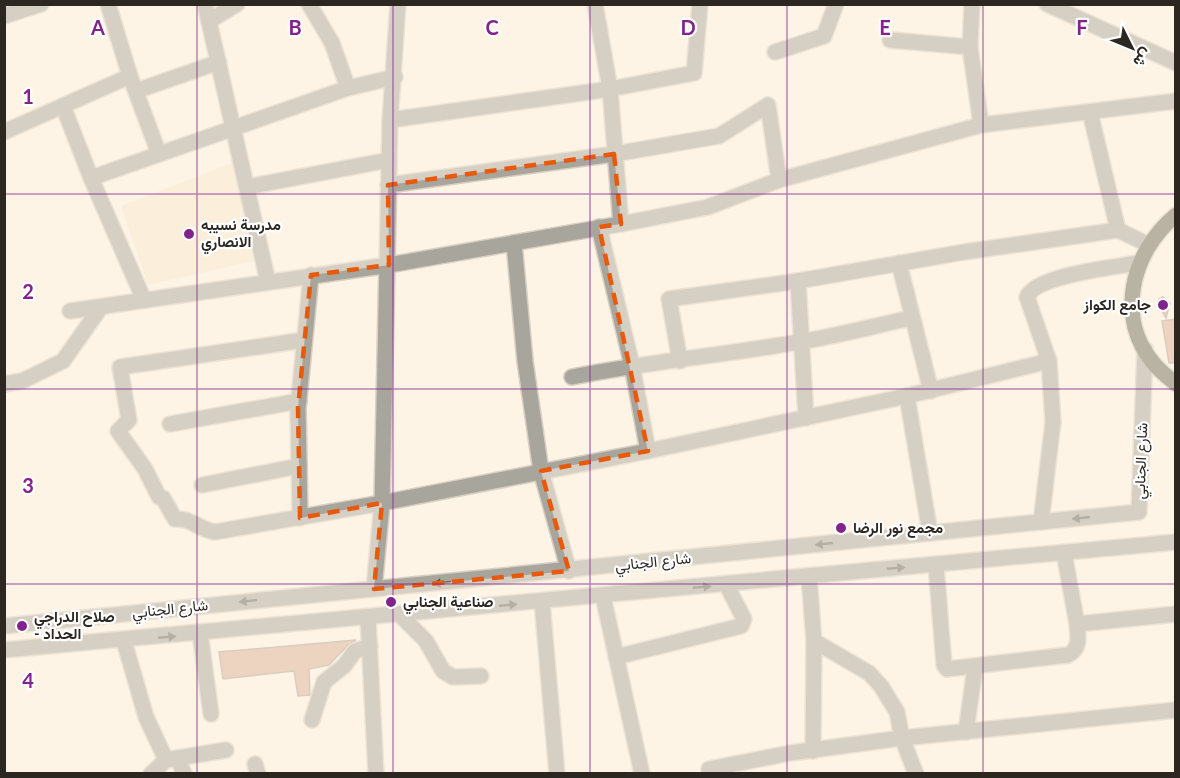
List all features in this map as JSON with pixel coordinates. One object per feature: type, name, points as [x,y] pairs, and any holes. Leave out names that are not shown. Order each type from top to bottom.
[{"type":"main road","points":[[1175,215],[1148,244],[1138,263],[1132,297],[1137,332],[1154,364],[1176,384]]},
{"type":"street","points":[[4,16],[41,4]]},
{"type":"street","points":[[108,4],[130,76],[159,154]]},
{"type":"street","points":[[205,4],[268,282]]},
{"type":"street","points":[[209,21],[237,4]]},
{"type":"street","points":[[309,4],[332,43],[348,88]]},
{"type":"street","points":[[374,589],[382,503],[389,265],[390,120],[395,77],[398,4]]},
{"type":"street","points":[[595,4],[610,89],[621,224]]},
{"type":"street","points":[[390,120],[610,89],[693,73],[700,4]]},
{"type":"street","points":[[775,52],[824,36],[836,4]]},
{"type":"street","points":[[972,4],[970,46],[981,125]]},
{"type":"street","points":[[1047,4],[1176,63]]},
{"type":"street","points":[[890,40],[970,46]]},
{"type":"street","points":[[136,91],[219,62]]},
{"type":"street","points":[[4,132],[130,76]]},
{"type":"street","points":[[91,178],[233,126],[348,88],[395,77]]},
{"type":"street","points":[[70,311],[389,265],[621,224],[708,207],[779,180],[981,125],[1176,101]]},
{"type":"street","points":[[388,185],[614,154],[719,136],[768,105],[779,180]]},
{"type":"street","points":[[63,106],[91,178],[144,300]]},
{"type":"street","points":[[1090,112],[1118,230]]},
{"type":"street","points":[[247,187],[389,160]]},
{"type":"street","points":[[599,227],[632,365],[648,451]]},
{"type":"street","points":[[680,361],[669,299],[798,281],[899,263],[1118,230],[1148,244]]},
{"type":"street","points":[[514,243],[525,361],[542,471],[569,571]]},
{"type":"street","points":[[899,263],[931,391]]},
{"type":"street","points":[[1041,522],[1053,422],[1049,361],[1027,297],[1029,291],[1034,286],[1083,272],[1138,263]]},
{"type":"street","points":[[300,518],[299,401],[311,275]]},
{"type":"street","points":[[798,281],[806,418]]},
{"type":"street","points":[[4,384],[22,381],[63,361],[101,307]]},
{"type":"street","points":[[572,377],[632,365],[680,361],[802,342],[911,318]]},
{"type":"street","points":[[304,340],[120,367],[129,420],[118,431],[146,469],[159,496],[164,498],[175,519],[189,519],[200,529],[215,532],[300,518],[806,418],[931,391],[1049,361]]},
{"type":"street","name":"شارع الجنابي","points":[[4,626],[1139,512],[1146,349]]},
{"type":"street","points":[[907,396],[930,533]]},
{"type":"street","points":[[170,424],[299,401]]},
{"type":"street","points":[[202,485],[299,466]]},
{"type":"street","name":"شارع الجنابي","points":[[4,650],[124,641],[1176,542]]},
{"type":"street","points":[[936,565],[944,665],[947,669],[954,670],[1068,655],[1075,651],[1078,645],[1077,624],[1064,553]]},
{"type":"street","points":[[809,577],[814,641],[813,751]]},
{"type":"street","points":[[616,657],[741,626],[744,623],[742,614],[726,584]]},
{"type":"street","points":[[603,596],[642,774]]},
{"type":"street","points":[[542,602],[557,774]]},
{"type":"street","points":[[1077,624],[1176,614]]},
{"type":"street","points":[[400,615],[426,641],[443,671],[453,677],[481,676]]},
{"type":"street","points":[[368,618],[376,774]]},
{"type":"street","points":[[200,633],[211,714]]},
{"type":"street","points":[[124,641],[146,717],[184,774]]},
{"type":"street","points":[[814,641],[854,663],[881,686],[897,712],[902,738],[916,774]]},
{"type":"street","points":[[312,720],[324,681],[344,666],[355,651],[370,646]]},
{"type":"street","points":[[966,732],[975,667]]},
{"type":"street","points":[[710,769],[902,738],[1176,710]]},
{"type":"street","points":[[151,774],[172,759],[226,750]]},
{"type":"highlighted area","points":[[614,154],[621,224],[599,227],[648,451],[541,471],[569,571],[374,589],[382,503],[300,518],[298,408],[311,275],[389,265],[388,185]]},
{"type":"shaded area","name":"مدرسة نسيبه الانصاري","points":[[232,163],[254,261],[148,285],[121,206]]},
{"type":"building","points":[[1163,297],[1170,303],[1166,318],[1158,304],[1159,299]]},
{"type":"building","points":[[1176,319],[1176,363],[1169,363],[1162,321]]},
{"type":"building","points":[[356,640],[329,665],[309,669],[310,695],[298,696],[294,671],[223,679],[219,652]]},
{"type":"place","name":"مدرسة نسيبه الانصاري","points":[[189,234]]},
{"type":"place","name":"جامع الكواز","points":[[1163,305]]},
{"type":"place","name":"مجمع نور الرضا","points":[[841,528]]},
{"type":"place","name":"صناعية الجنابي","points":[[391,602]]},
{"type":"place","name":"صلاح الدراجي - الحداد","points":[[22,626]]}]
